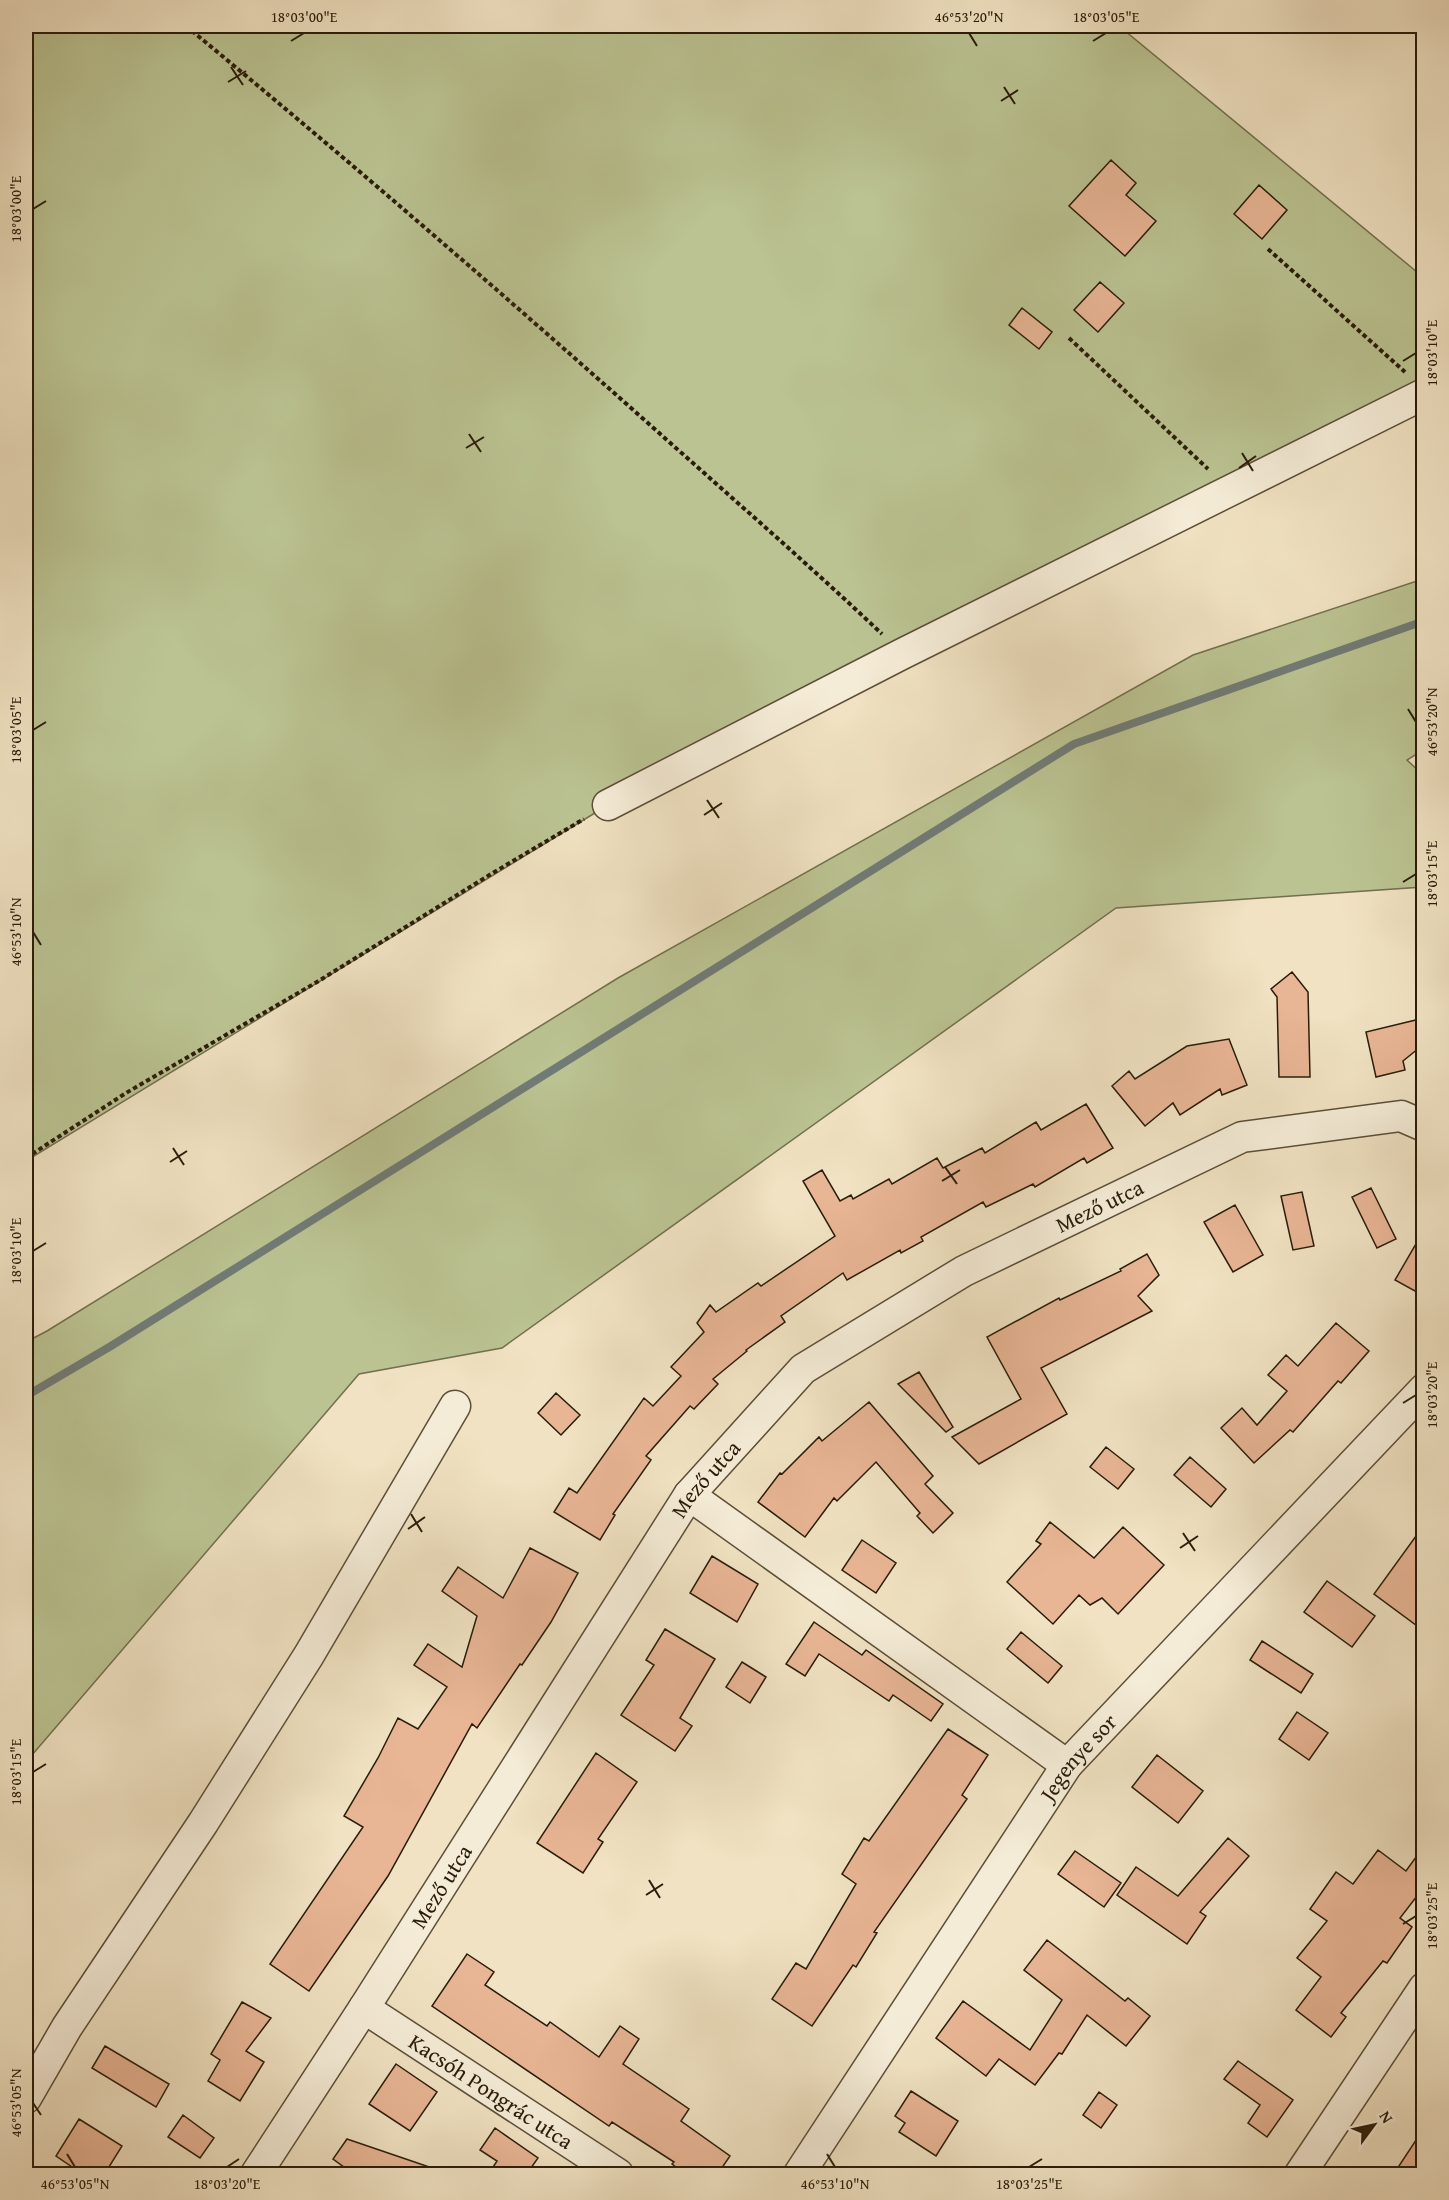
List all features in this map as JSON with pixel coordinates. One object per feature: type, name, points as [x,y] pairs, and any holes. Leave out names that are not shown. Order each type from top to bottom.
[{"type":"street","points":[[608,805],[902,654],[1230,490],[1415,384]]},
{"type":"street","name":"Mező utca","points":[[256,2175],[689,1495],[803,1369],[964,1271],[1242,1137],[1401,1116],[1424,1126]]},
{"type":"street","name":"Jegenye sor","points":[[799,2175],[1067,1764],[1424,1389]]},
{"type":"street","points":[[26,2098],[67,2027],[203,1823],[309,1655],[454,1406]]},
{"type":"street","points":[[689,1495],[1067,1764]]},
{"type":"street","points":[[1300,2175],[1424,1988]]},
{"type":"street","name":"Kacsóh Pongrác utca","points":[[364,2008],[618,2175]]},
{"type":"path","points":[[186,26],[296,117],[544,331],[829,584],[902,654]]},
{"type":"path","points":[[1268,249],[1415,384]]},
{"type":"path","points":[[1069,338],[1230,490]]},
{"type":"path","points":[[26,1158],[126,1093],[317,982],[491,874],[608,805]]},
{"type":"green space","points":[[26,26],[1119,26],[1423,277],[1423,394],[608,805],[26,1161]]},
{"type":"green space","points":[[1423,579],[1423,750],[1407,760],[1423,775],[1423,887],[1116,908],[502,1348],[359,1374],[26,1762],[26,1342],[618,978],[1193,655]]},
{"type":"building","points":[[1111,160],[1136,183],[1126,195],[1156,221],[1125,256],[1069,206]]},
{"type":"building","points":[[1259,185],[1287,210],[1262,239],[1234,214]]},
{"type":"building","points":[[1100,282],[1124,303],[1098,332],[1074,310]]},
{"type":"building","points":[[1022,308],[1052,332],[1039,349],[1009,325]]},
{"type":"building","points":[[1292,972],[1308,992],[1310,1077],[1279,1077],[1277,997],[1271,989]]},
{"type":"building","points":[[1424,1018],[1424,1044],[1403,1061],[1405,1070],[1376,1077],[1366,1032]]},
{"type":"building","points":[[1229,1039],[1247,1085],[1222,1095],[1220,1089],[1180,1115],[1173,1103],[1145,1126],[1112,1086],[1129,1071],[1135,1079],[1187,1046]]},
{"type":"building","points":[[1086,1104],[1113,1148],[1087,1163],[1084,1158],[1035,1187],[1033,1184],[986,1207],[983,1202],[921,1237],[923,1241],[901,1253],[900,1250],[847,1280],[843,1273],[781,1316],[785,1322],[746,1350],[713,1379],[718,1384],[694,1409],[690,1406],[646,1456],[651,1460],[613,1514],[615,1515],[600,1540],[554,1512],[569,1488],[577,1493],[644,1398],[653,1406],[681,1376],[671,1367],[704,1332],[697,1323],[710,1305],[716,1312],[758,1283],[761,1286],[835,1236],[803,1181],[822,1170],[840,1201],[851,1195],[853,1199],[889,1179],[892,1184],[937,1158],[943,1168],[982,1148],[985,1153],[1036,1122],[1041,1130]]},
{"type":"building","points":[[1371,1188],[1396,1239],[1377,1248],[1352,1197]]},
{"type":"building","points":[[1302,1192],[1314,1246],[1293,1250],[1281,1196]]},
{"type":"building","points":[[1235,1205],[1263,1255],[1233,1272],[1204,1222]]},
{"type":"building","points":[[1424,1230],[1424,1296],[1395,1280]]},
{"type":"building","points":[[1147,1254],[1159,1275],[1138,1296],[1152,1311],[1041,1368],[1067,1414],[979,1464],[952,1437],[1021,1399],[987,1337],[1059,1298],[1060,1300],[1121,1271],[1120,1269]]},
{"type":"building","points":[[1336,1323],[1369,1351],[1341,1383],[1338,1381],[1293,1432],[1290,1430],[1254,1463],[1221,1428],[1242,1408],[1257,1425],[1287,1391],[1268,1375],[1286,1355],[1298,1366]]},
{"type":"building","points":[[919,1372],[953,1427],[946,1432],[898,1384]]},
{"type":"building","points":[[556,1393],[580,1415],[561,1435],[538,1413]]},
{"type":"building","points":[[869,1402],[933,1476],[925,1484],[953,1513],[933,1533],[917,1516],[920,1513],[876,1462],[837,1501],[834,1498],[805,1537],[758,1502],[780,1473],[782,1474],[819,1437],[822,1441]]},
{"type":"building","points":[[1106,1447],[1134,1469],[1118,1489],[1090,1467]]},
{"type":"building","points":[[1190,1457],[1226,1489],[1211,1507],[1174,1475]]},
{"type":"building","points":[[1050,1522],[1094,1558],[1123,1527],[1164,1565],[1118,1614],[1102,1598],[1090,1605],[1079,1595],[1053,1624],[1007,1582],[1041,1544],[1036,1541]]},
{"type":"building","points":[[1424,1525],[1424,1631],[1374,1594]]},
{"type":"building","points":[[862,1540],[896,1563],[876,1593],[842,1570]]},
{"type":"building","points":[[530,1548],[578,1573],[551,1622],[522,1665],[520,1664],[477,1728],[472,1724],[388,1876],[309,1991],[270,1964],[363,1827],[344,1816],[398,1718],[418,1729],[447,1687],[414,1665],[428,1644],[462,1667],[477,1616],[442,1591],[458,1567],[503,1598]]},
{"type":"building","points":[[712,1556],[758,1584],[737,1622],[690,1593]]},
{"type":"building","points":[[1327,1581],[1375,1616],[1352,1647],[1304,1612]]},
{"type":"building","points":[[814,1622],[862,1655],[866,1650],[943,1704],[931,1721],[893,1695],[889,1701],[819,1654],[805,1676],[786,1664]]},
{"type":"building","points":[[665,1629],[715,1659],[680,1718],[692,1726],[675,1751],[621,1715],[654,1665],[646,1660]]},
{"type":"building","points":[[1021,1632],[1062,1666],[1048,1683],[1007,1649]]},
{"type":"building","points":[[1262,1641],[1313,1674],[1301,1693],[1250,1660]]},
{"type":"building","points":[[742,1662],[766,1677],[750,1703],[726,1687]]},
{"type":"building","points":[[1297,1712],[1328,1733],[1309,1760],[1279,1739]]},
{"type":"building","points":[[948,1729],[988,1755],[962,1795],[967,1799],[874,1932],[877,1933],[856,1967],[853,1965],[812,2026],[772,1999],[796,1963],[806,1969],[856,1884],[842,1874],[864,1838],[869,1841]]},
{"type":"building","points":[[596,1753],[637,1782],[598,1839],[603,1842],[583,1873],[537,1843]]},
{"type":"building","points":[[1157,1755],[1203,1791],[1178,1823],[1132,1787]]},
{"type":"building","points":[[1228,1838],[1249,1856],[1200,1912],[1206,1916],[1187,1944],[1117,1895],[1136,1867],[1178,1896]]},
{"type":"building","points":[[1424,1846],[1424,1887],[1400,1918],[1412,1927],[1387,1963],[1383,1961],[1341,2013],[1346,2017],[1331,2037],[1296,2010],[1321,1977],[1297,1958],[1327,1921],[1310,1909],[1336,1872],[1353,1884],[1378,1850],[1406,1871]]},
{"type":"building","points":[[1075,1851],[1121,1883],[1104,1907],[1058,1874]]},
{"type":"building","points":[[1047,1940],[1125,2001],[1128,1998],[1150,2016],[1126,2046],[1087,2015],[1062,2054],[1059,2053],[1035,2085],[999,2059],[986,2076],[936,2038],[963,2001],[1030,2050],[1062,2000],[1024,1970]]},
{"type":"building","points":[[467,1954],[494,1972],[485,1985],[547,2026],[550,2022],[599,2057],[620,2026],[639,2039],[623,2064],[689,2109],[681,2121],[730,2156],[717,2175],[686,2175],[672,2164],[674,2162],[612,2122],[609,2126],[432,2006]]},
{"type":"building","points":[[242,2002],[271,2018],[246,2051],[264,2062],[240,2101],[208,2081],[220,2060],[211,2054]]},
{"type":"building","points":[[105,2046],[169,2084],[156,2107],[92,2068]]},
{"type":"building","points":[[1238,2061],[1293,2100],[1267,2137],[1248,2123],[1260,2105],[1224,2079]]},
{"type":"building","points":[[396,2064],[437,2092],[410,2131],[369,2104]]},
{"type":"building","points":[[911,2091],[958,2121],[936,2156],[899,2132],[905,2123],[895,2116]]},
{"type":"building","points":[[1099,2092],[1117,2105],[1101,2128],[1083,2115]]},
{"type":"building","points":[[183,2115],[214,2138],[200,2158],[168,2137]]},
{"type":"building","points":[[79,2119],[122,2146],[104,2175],[84,2175],[56,2156]]},
{"type":"building","points":[[495,2128],[538,2158],[526,2175],[488,2175],[497,2161],[480,2150]]},
{"type":"building","points":[[1424,2128],[1424,2175],[1393,2175]]},
{"type":"building","points":[[347,2139],[441,2171],[440,2175],[355,2175],[333,2159]]},
{"type":"waterway","points":[[26,1396],[111,1346],[1074,744],[1424,621]]}]
